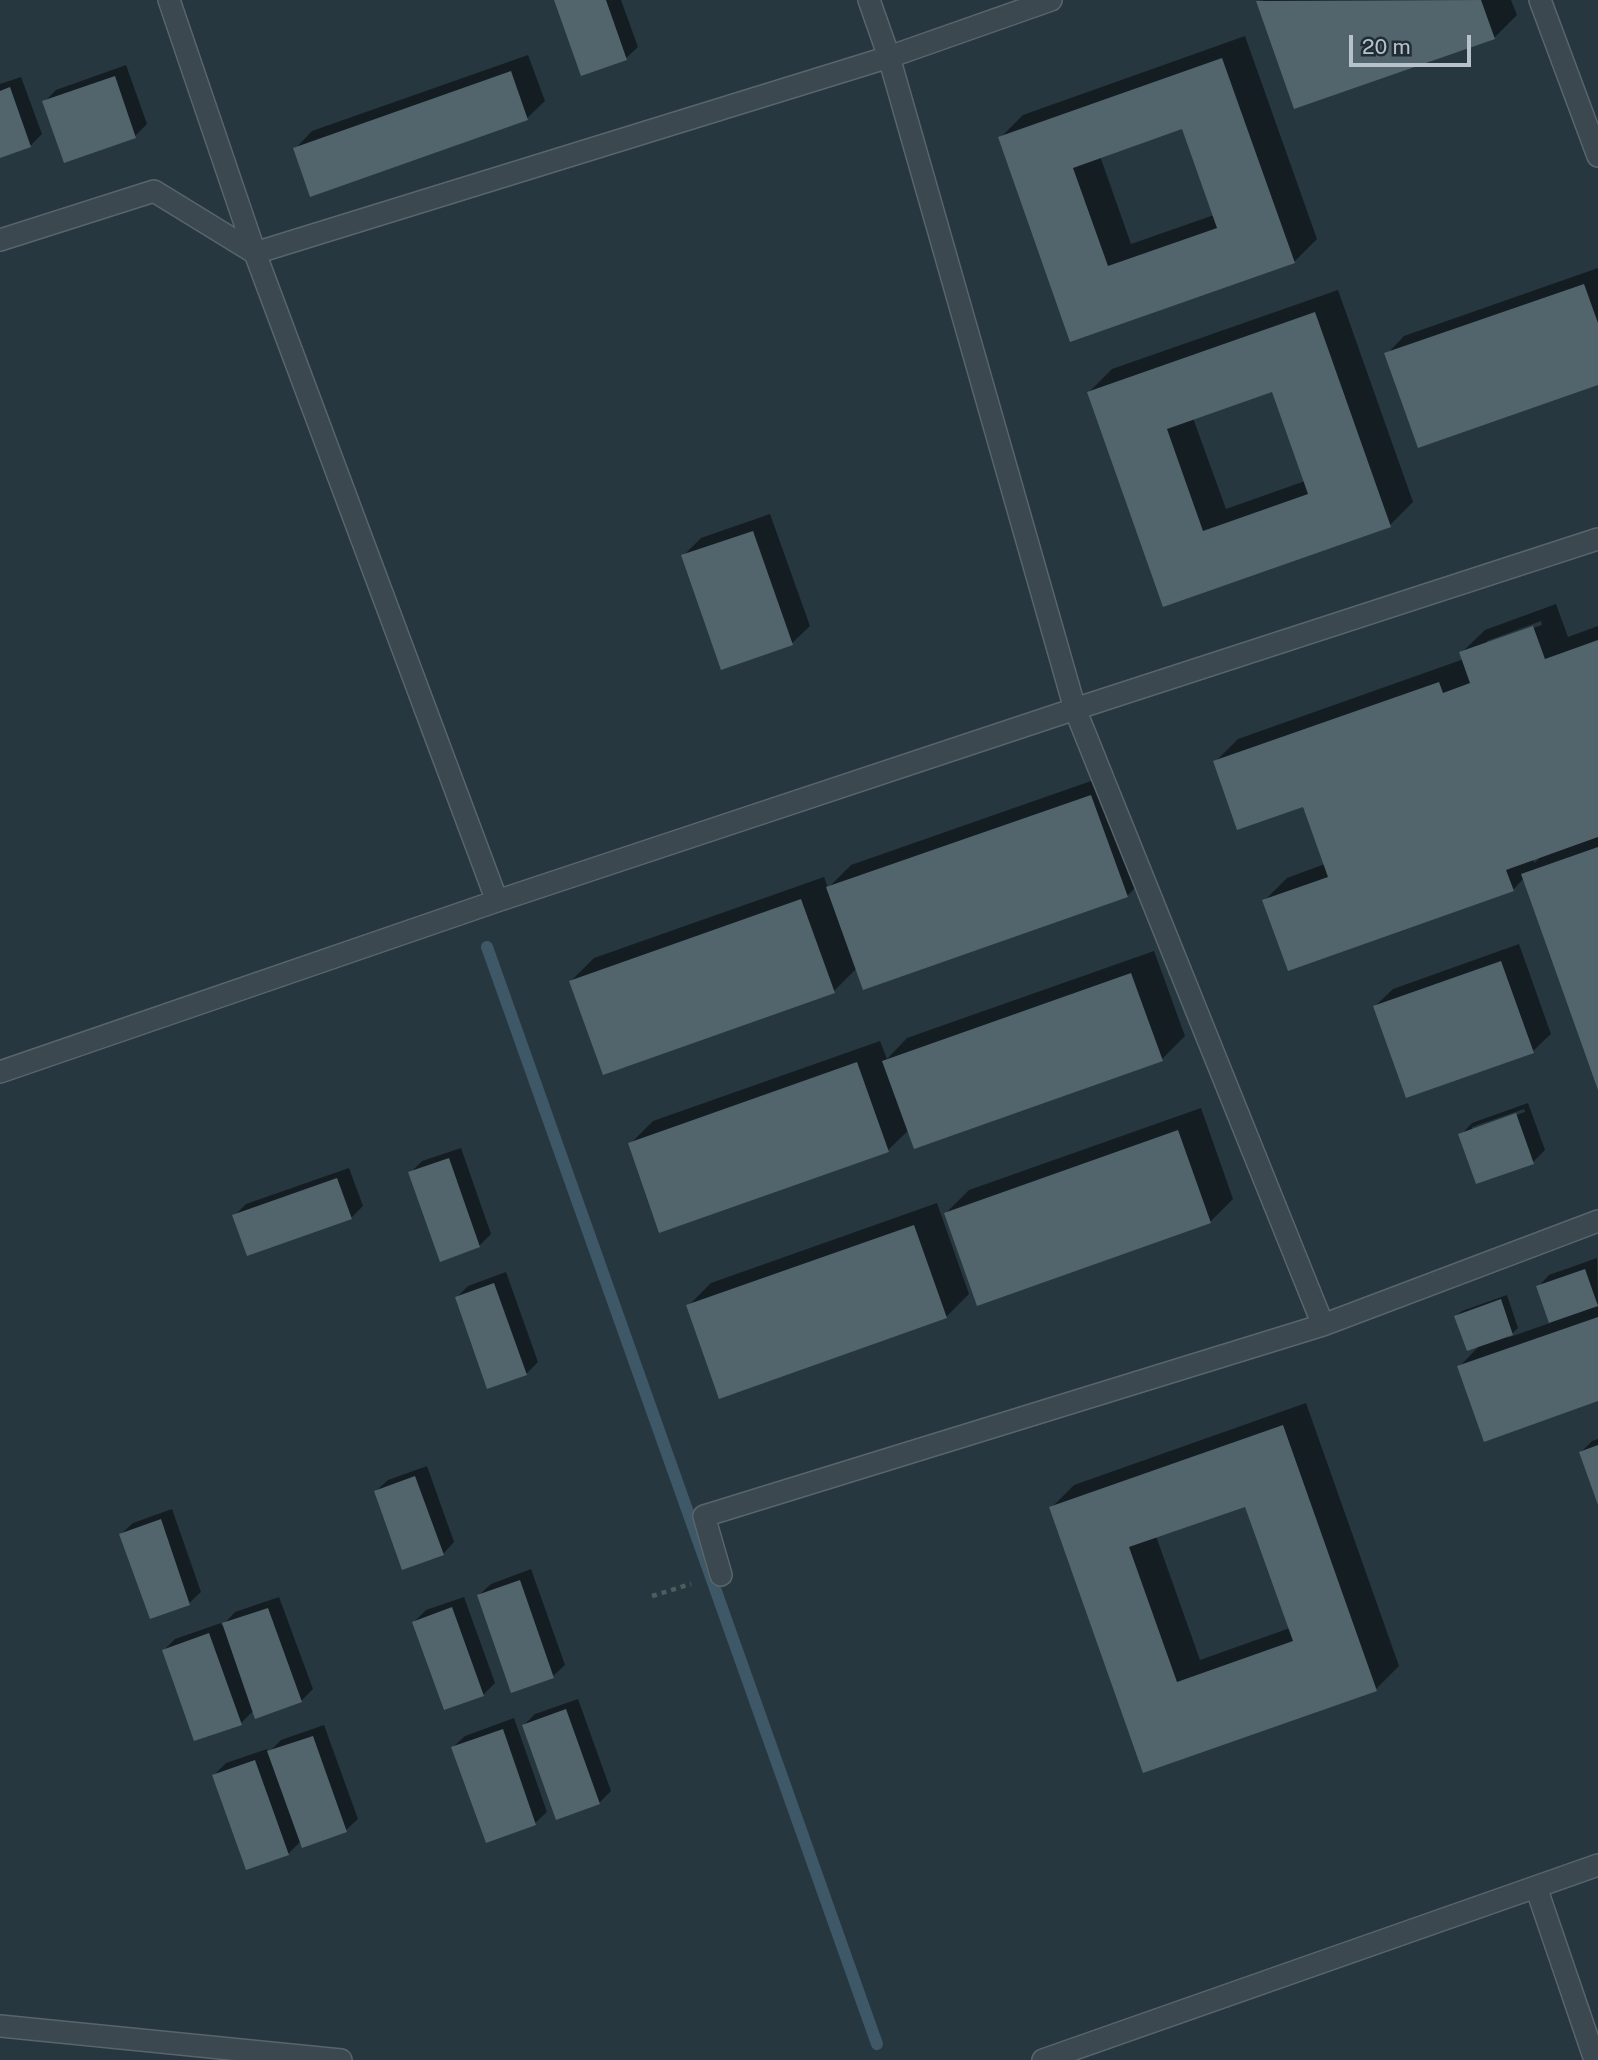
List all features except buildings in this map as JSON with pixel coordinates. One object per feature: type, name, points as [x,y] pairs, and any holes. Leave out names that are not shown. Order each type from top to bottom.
[{"type":"lane","points":[[169,0],[255,253],[497,901]]},
{"type":"lane","points":[[869,0],[889,57],[1075,709],[1323,1325]]},
{"type":"lane","points":[[0,240],[154,191],[255,253],[889,57],[1051,0]]},
{"type":"lane","points":[[1540,0],[1598,156]]},
{"type":"lane","points":[[0,1072],[497,901],[1598,539]]},
{"type":"lane","points":[[721,1575],[704,1516],[1323,1325],[1598,1221]]},
{"type":"lane","points":[[1043,2060],[1598,1865]]},
{"type":"lane","points":[[1536,1887],[1595,2060]]},
{"type":"lane","points":[[0,2026],[207,2053],[341,2060]]},
{"type":"path","points":[[652,1596],[721,1575]]},
{"type":"waterway","points":[[487,947],[877,2044]]}]
